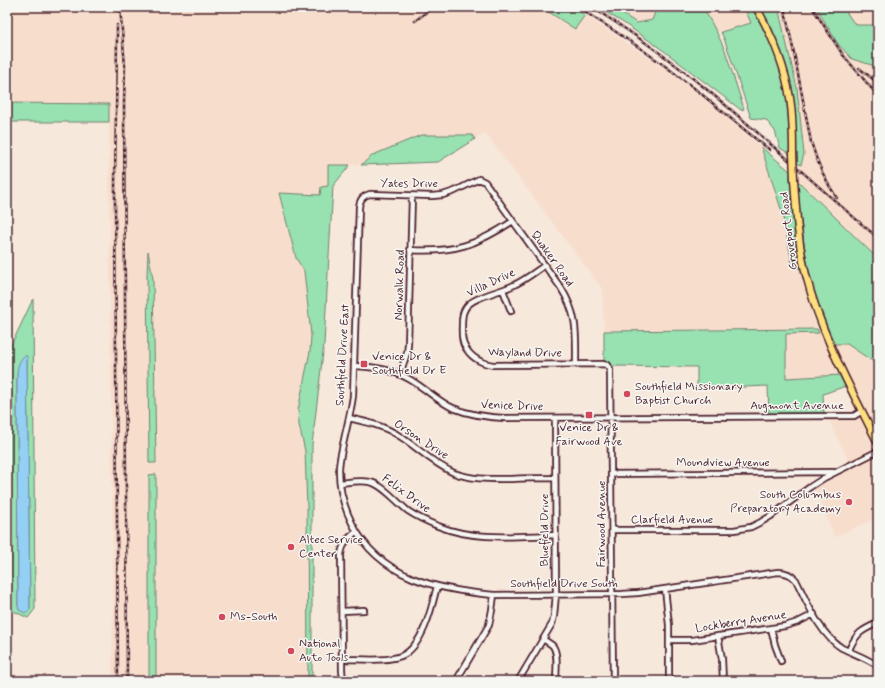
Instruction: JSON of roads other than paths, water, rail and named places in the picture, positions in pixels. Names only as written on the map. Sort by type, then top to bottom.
[{"type":"main road","name":"Groveport Road","points":[[756,7],[772,38],[784,73],[791,106],[796,217],[806,276],[830,347],[878,443]]},
{"type":"street","name":"Yates Drive","points":[[362,198],[365,195],[370,194],[412,196],[444,195],[479,179]]},
{"type":"street","name":"Quaker Road","points":[[479,179],[485,182],[564,292],[570,303],[576,330],[576,364]]},
{"type":"street","name":"Norwalk Road","points":[[400,374],[408,345],[412,196]]},
{"type":"street","name":"Southfield Drive East","points":[[356,532],[344,504],[339,470],[353,396],[359,206],[362,198]]},
{"type":"street","points":[[410,250],[443,250],[467,245],[488,236],[512,221]]},
{"type":"street","name":"Villa Drive","points":[[462,329],[464,310],[469,303],[476,299],[513,286],[544,265]]},
{"type":"street","points":[[502,290],[511,311]]},
{"type":"street","name":"Wayland Drive","points":[[462,329],[463,342],[467,350],[473,357],[483,363],[493,365],[602,364],[608,367]]},
{"type":"street","name":"Venice Drive","points":[[354,366],[378,368],[400,374],[453,407],[473,415],[504,418],[611,418]]},
{"type":"street","name":"Fairwood Avenue","points":[[608,367],[610,374],[611,418],[613,681]]},
{"type":"street","name":"Augmont Avenue","points":[[611,418],[854,416],[862,411]]},
{"type":"street","name":"Orson Drive","points":[[349,418],[376,425],[388,430],[408,442],[434,462],[462,475],[489,479],[555,478]]},
{"type":"street","name":"Bluefield Drive","points":[[518,681],[554,620],[556,594],[555,418]]},
{"type":"street","name":"Clarfield Avenue","points":[[612,530],[734,530],[751,527],[767,519],[810,487],[835,472],[878,451]]},
{"type":"street","name":"Moundview Avenue","points":[[611,474],[835,472]]},
{"type":"street","name":"Felix Drive","points":[[340,483],[369,481],[374,483],[415,515],[439,526],[463,534],[488,536],[555,535]]},
{"type":"street","points":[[343,681],[341,551],[344,543],[356,532]]},
{"type":"street","name":"Southfield Drive South","points":[[356,532],[376,555],[392,568],[413,578],[437,586],[476,593],[494,595],[638,593],[784,572],[793,576],[796,580],[814,614]]},
{"type":"street","points":[[342,659],[390,658],[405,654],[418,640],[430,613],[437,586]]},
{"type":"street","points":[[665,589],[669,640],[669,681]]},
{"type":"street","points":[[456,681],[489,625],[494,595]]},
{"type":"street","points":[[342,610],[364,610]]},
{"type":"street","points":[[814,614],[827,635],[842,647],[878,666]]},
{"type":"street","name":"Lockberry Avenue","points":[[669,640],[692,640],[771,628],[791,624],[814,614]]},
{"type":"street","points":[[849,650],[859,633],[878,622]]},
{"type":"street","points":[[771,628],[775,646],[781,661]]},
{"type":"street","points":[[718,636],[722,659],[723,681]]},
{"type":"street","points":[[543,639],[552,645],[555,650],[556,681]]},
{"type":"water","points":[[24,356],[27,356],[30,609],[25,613],[19,610],[18,606],[17,377],[18,366]]},
{"type":"railway","points":[[120,7],[125,66],[127,681]]},
{"type":"railway","points":[[415,21],[433,7]]},
{"type":"railway","points":[[577,7],[666,67],[770,150]]},
{"type":"railway","points":[[591,7],[630,32],[704,87],[878,238]]},
{"type":"railway","points":[[784,7],[811,142],[822,171],[837,198]]},
{"type":"railway","points":[[812,7],[843,55],[878,96]]},
{"type":"railway","points":[[117,25],[115,200],[118,681]]},
{"type":"railway","points":[[859,68],[878,83]]},
{"type":"place","name":"Venice Dr & Southfield Dr E","points":[[364,364]]},
{"type":"place","name":"Southfield Missionary Baptist Church","points":[[627,394]]},
{"type":"place","name":"Venice Dr & Fairwood Ave","points":[[589,415]]},
{"type":"place","name":"South Columbus Preparatory Academy","points":[[849,502]]},
{"type":"place","name":"Altec Service Center","points":[[291,547]]},
{"type":"place","name":"Ms-South","points":[[222,617]]},
{"type":"place","name":"National Auto Tools","points":[[291,651]]}]
